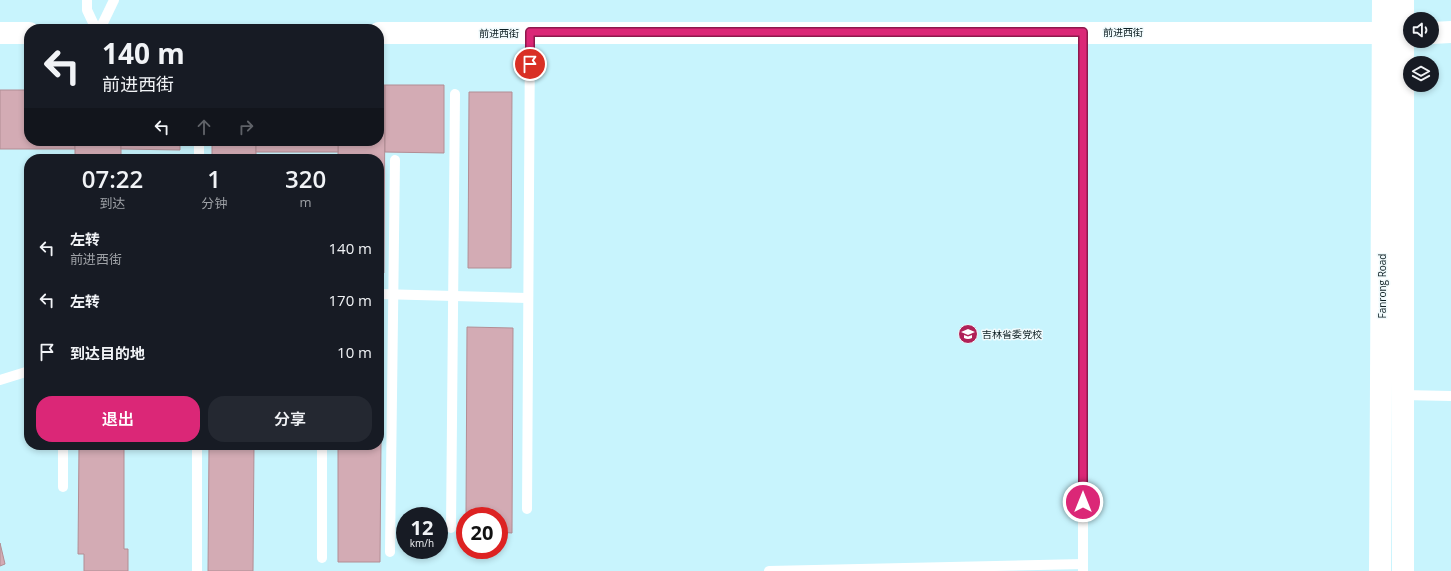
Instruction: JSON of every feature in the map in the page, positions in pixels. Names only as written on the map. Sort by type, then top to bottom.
[{"type":"main road","name":"Fanrong Road","points":[[1383,0],[1399,32],[1402,571]]},
{"type":"main road","name":"Fanrong Road","points":[[1380,571],[1399,32],[1403,0]]},
{"type":"main road","name":"前进西街","points":[[384,33],[1399,32]]},
{"type":"main road","points":[[1439,32],[1451,32]]},
{"type":"main road","points":[[0,33],[24,33]]},
{"type":"lane","points":[[87,0],[87,10],[94,24]]},
{"type":"lane","points":[[102,24],[114,0]]},
{"type":"lane","points":[[527,508],[530,32]]},
{"type":"lane","points":[[769,571],[1084,568],[1083,32]]},
{"type":"lane","points":[[451,528],[455,94]]},
{"type":"lane","points":[[390,552],[395,160]]},
{"type":"lane","points":[[384,294],[528,298]]},
{"type":"lane","points":[[0,380],[24,373]]},
{"type":"lane","points":[[1402,395],[1451,396]]},
{"type":"lane","points":[[63,450],[63,487]]},
{"type":"lane","points":[[197,571],[198,450]]},
{"type":"lane","points":[[322,450],[322,558]]},
{"type":"building","points":[[385,85],[384,273],[384,154],[338,154],[338,146],[384,146]]},
{"type":"building","points":[[385,85],[444,85],[444,153],[385,152]]},
{"type":"building","points":[[0,90],[24,90],[24,146],[75,146],[75,149],[0,149]]},
{"type":"building","points":[[469,92],[512,92],[511,268],[468,268]]},
{"type":"building","points":[[75,146],[121,146],[121,154],[75,154]]},
{"type":"building","points":[[121,146],[180,146],[180,150],[121,149]]},
{"type":"building","points":[[212,146],[256,146],[256,154],[212,154]]},
{"type":"building","points":[[256,146],[338,146],[338,152],[256,152]]},
{"type":"building","points":[[467,327],[513,328],[512,533],[508,533],[508,507],[466,507]]},
{"type":"building","points":[[79,450],[124,450],[124,549],[128,549],[128,571],[84,571],[84,554],[78,554]]},
{"type":"building","points":[[209,450],[254,450],[253,571],[208,571]]},
{"type":"building","points":[[338,450],[381,450],[380,562],[338,562]]},
{"type":"building","points":[[0,543],[5,564],[0,566]]},
{"type":"place","name":"吉林省委党校","points":[[968,334]]},
{"type":"route","points":[[530,64],[530,32],[1083,32],[1083,502]]}]
